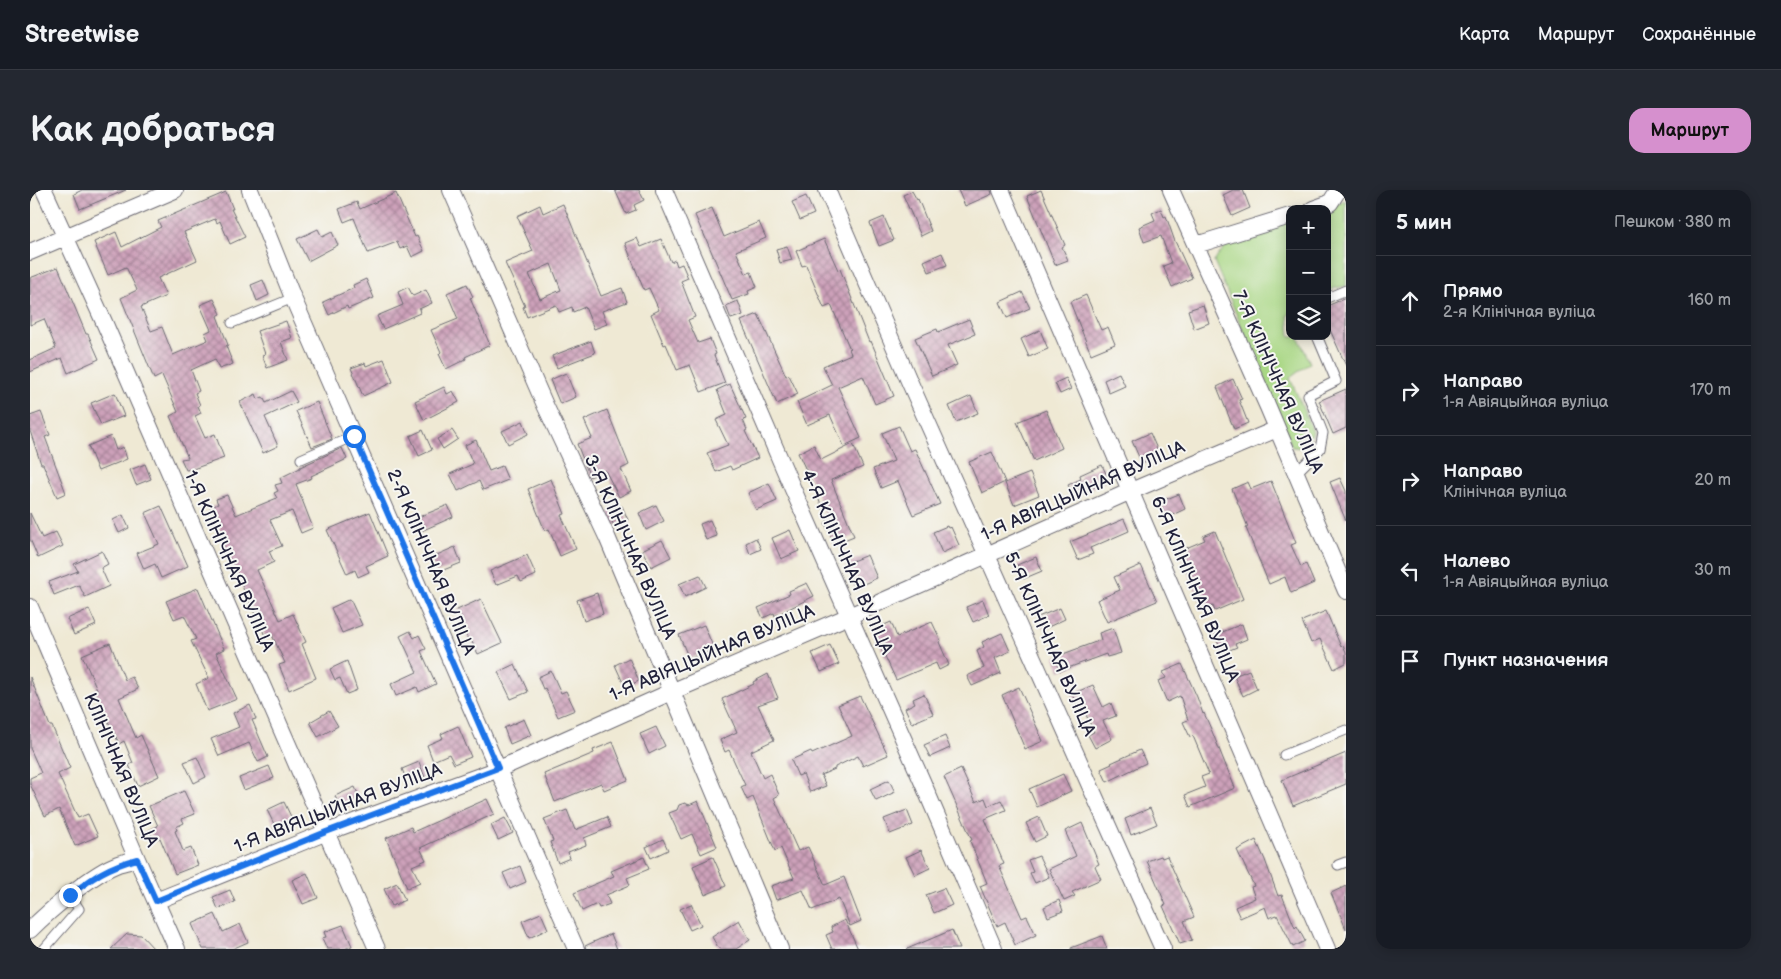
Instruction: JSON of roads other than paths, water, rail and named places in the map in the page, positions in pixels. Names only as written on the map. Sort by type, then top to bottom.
[{"type":"street","name":"1-Я КЛІНІЧНАЯ ВУЛІЦА","points":[[44,190],[64,238],[104,322],[377,949]]},
{"type":"street","points":[[30,252],[175,190]]},
{"type":"street","name":"2-Я КЛІНІЧНАЯ ВУЛІЦА","points":[[250,190],[293,298],[576,949]]},
{"type":"street","name":"3-Я КЛІНІЧНАЯ ВУЛІЦА","points":[[451,190],[545,405],[607,537],[780,949]]},
{"type":"street","name":"4-Я КЛІНІЧНАЯ ВУЛІЦА","points":[[664,190],[994,949]]},
{"type":"street","name":"5-Я КЛІНІЧНАЯ ВУЛІЦА","points":[[827,190],[910,383],[1163,949]]},
{"type":"street","name":"6-Я КЛІНІЧНАЯ ВУЛІЦА","points":[[1001,190],[1132,491],[1327,949]]},
{"type":"street","name":"7-Я КЛІНІЧНАЯ ВУЛІЦА","points":[[1170,190],[1296,473],[1342,568],[1346,590]]},
{"type":"street","points":[[1324,205],[1330,203],[1337,190]]},
{"type":"street","points":[[1196,245],[1286,217]]},
{"type":"street","name":"1-Я АВІЯЦЫЙНАЯ ВУЛІЦА","points":[[156,901],[326,832],[498,768],[1277,429]]},
{"type":"street","name":"КЛІНІЧНАЯ ВУЛІЦА","points":[[30,606],[177,949]]},
{"type":"street","points":[[30,930],[70,895],[98,874],[117,864],[137,859]]},
{"type":"lane","points":[[1331,296],[1346,290]]},
{"type":"lane","points":[[232,324],[293,298]]},
{"type":"lane","points":[[1296,473],[1320,449],[1323,433],[1308,395],[1336,381],[1319,340]]},
{"type":"lane","points":[[301,459],[354,436]]},
{"type":"lane","points":[[1284,756],[1346,730]]},
{"type":"lane","points":[[44,949],[79,909],[70,895]]}]
